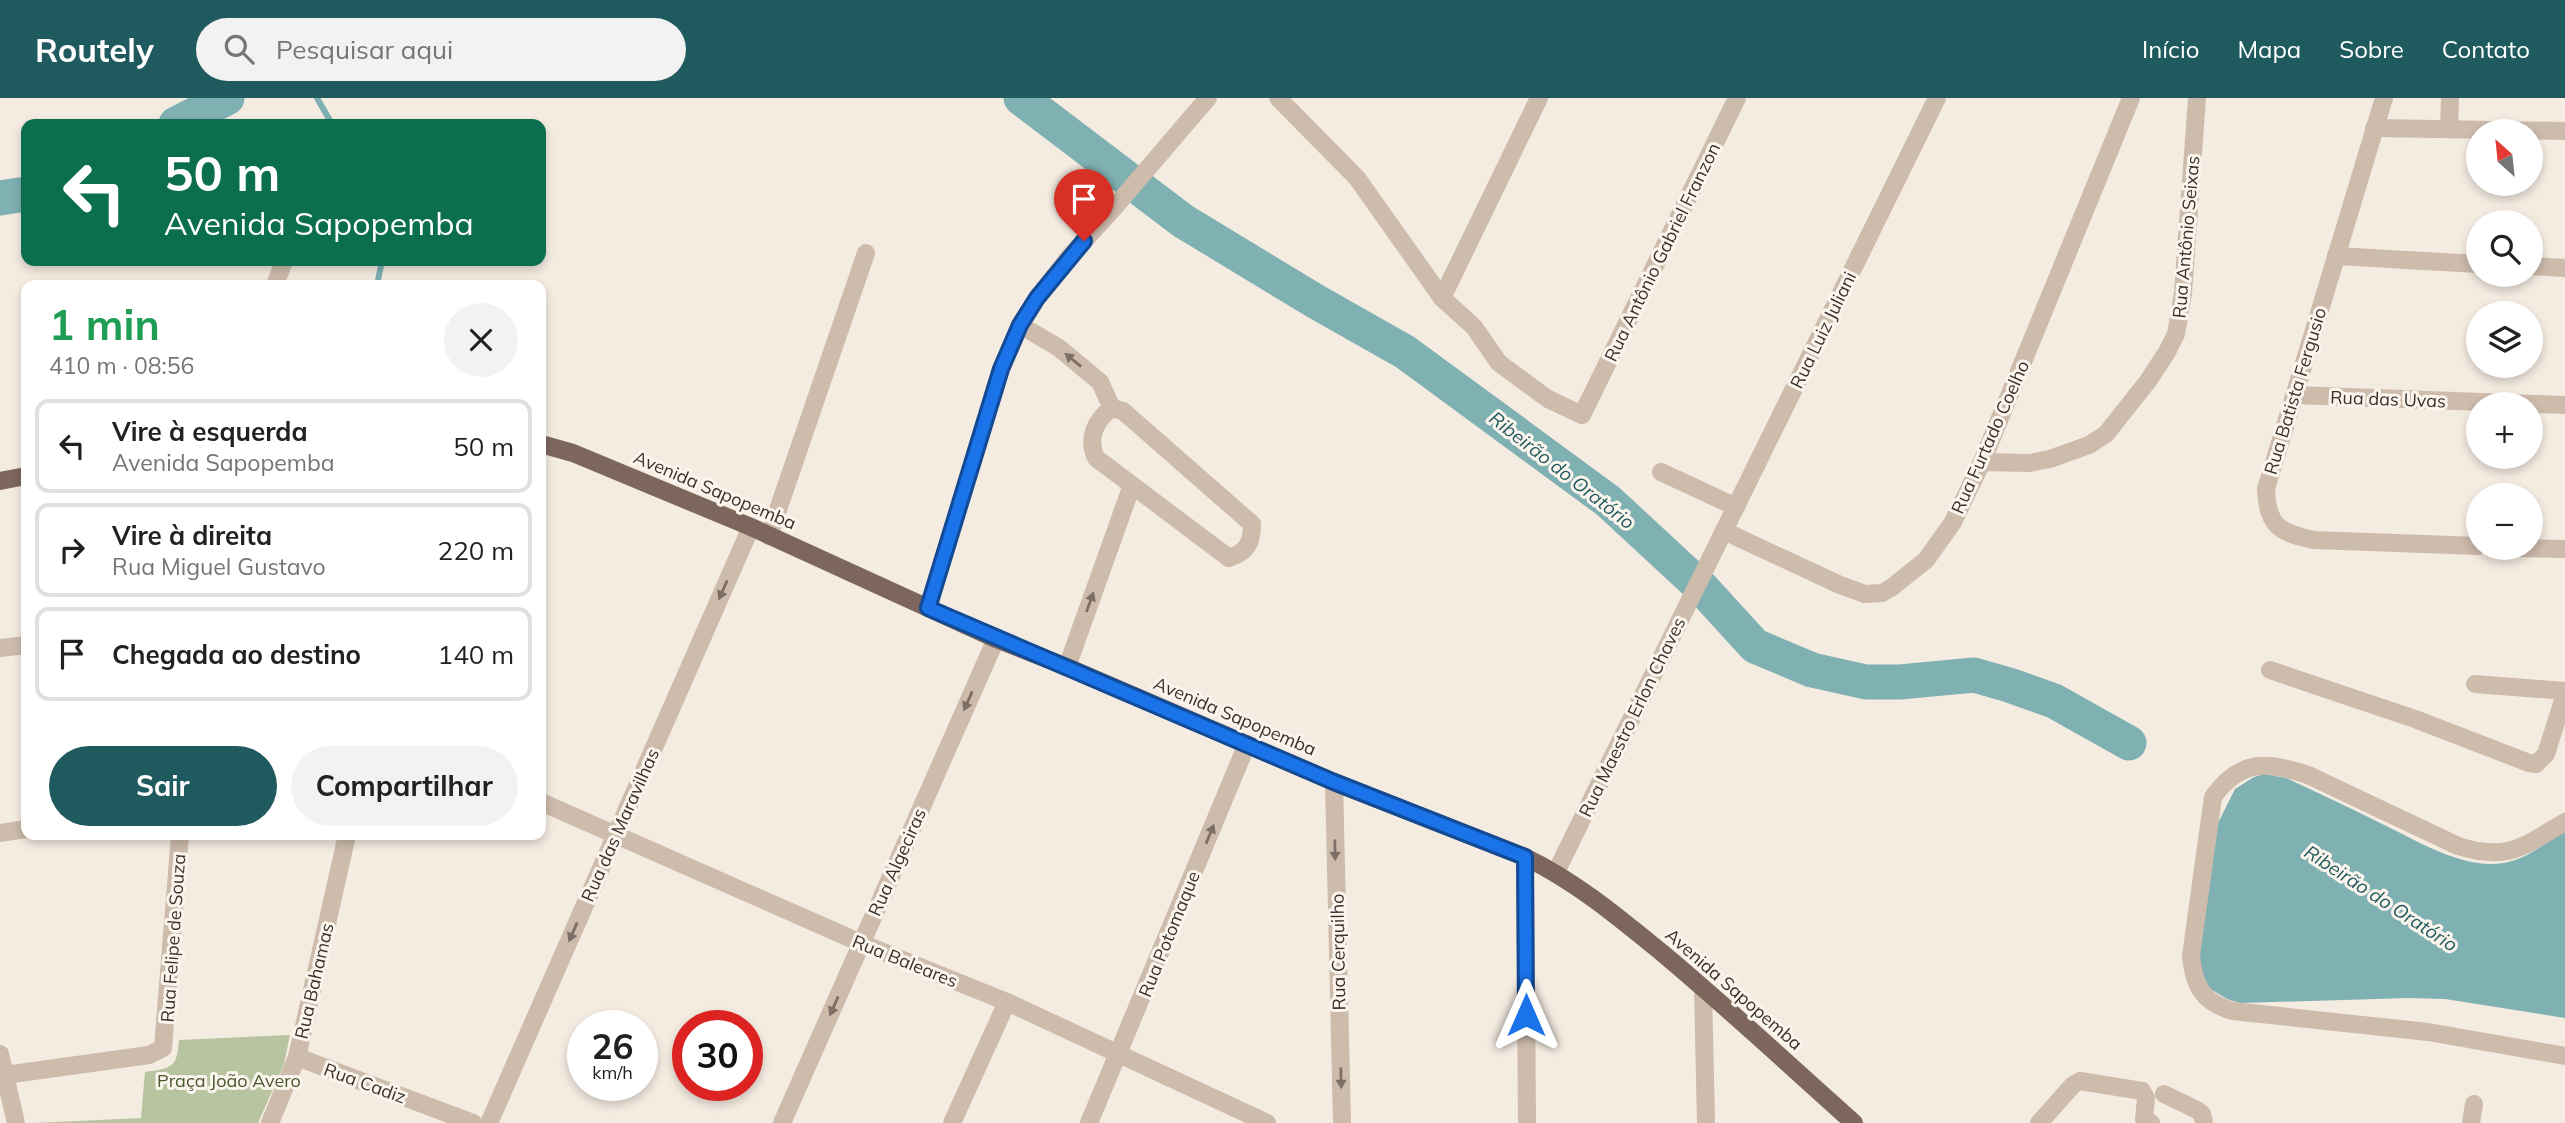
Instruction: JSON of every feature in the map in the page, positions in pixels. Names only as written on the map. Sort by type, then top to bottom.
[{"type":"main road","name":"Avenida Sapopemba","points":[[546,445],[573,453],[751,527],[996,639],[1334,782],[1525,857],[1556,872],[1634,930],[1703,988],[1854,1123]]},
{"type":"main road","points":[[0,481],[21,477]]},
{"type":"street","points":[[928,608],[1001,369],[1020,325],[1061,267],[1208,98]]},
{"type":"street","points":[[1284,100],[1357,178],[1442,298],[1539,98]]},
{"type":"street","name":"Rua Antônio Gabriel Franzon","points":[[1442,298],[1474,327],[1502,366],[1548,399],[1584,410],[1737,98]]},
{"type":"street","name":"Rua Luiz Juliani","points":[[1709,562],[1937,98]]},
{"type":"street","name":"Rua Furtado Coelho","points":[[1724,531],[1858,592],[1882,593],[1891,589],[1926,560],[1953,522],[1982,462],[2131,98]]},
{"type":"street","name":"Rua Antônio Seixas","points":[[1982,462],[2029,463],[2050,459],[2089,445],[2106,433],[2148,381],[2167,352],[2179,321],[2183,293],[2197,98]]},
{"type":"street","name":"Rua Batista Fergusio","points":[[2384,98],[2266,489],[2269,516],[2280,530],[2314,540],[2466,546]]},
{"type":"street","points":[[2449,129],[2450,98]]},
{"type":"street","points":[[2375,128],[2565,131]]},
{"type":"street","points":[[769,536],[866,253]]},
{"type":"street","points":[[2336,256],[2466,263]]},
{"type":"street","points":[[2543,267],[2565,268]]},
{"type":"street","points":[[1020,325],[1059,348],[1100,382],[1112,408]]},
{"type":"street","name":"Rua das Uvas","points":[[2295,395],[2565,405]]},
{"type":"street","points":[[1112,408],[1123,411],[1237,508],[1252,524],[1252,540],[1241,554],[1229,558],[1132,485],[1096,458],[1090,446],[1093,431],[1103,414],[1112,408]]},
{"type":"street","points":[[1661,472],[1736,507]]},
{"type":"street","points":[[1067,667],[1132,485]]},
{"type":"street","name":"Rua das Maravilhas","points":[[489,1123],[751,527]]},
{"type":"street","points":[[2543,549],[2565,550]]},
{"type":"street","name":"Rua Maestro Erlon Chaves","points":[[1556,872],[1709,562]]},
{"type":"street","name":"Rua Algeciras","points":[[782,1123],[996,639]]},
{"type":"street","points":[[0,648],[21,646]]},
{"type":"street","points":[[2270,670],[2415,719],[2536,764],[2546,754],[2565,693],[2475,684]]},
{"type":"street","name":"Rua Potomaque","points":[[1089,1123],[1247,744]]},
{"type":"street","points":[[2565,822],[2523,847],[2504,852],[2482,853],[2458,846],[2283,766],[2263,764],[2244,770],[2226,779],[2213,797],[2190,956],[2193,973],[2209,1001],[2217,1007],[2428,1032],[2565,1056]]},
{"type":"street","name":"Rua Cerquilho","points":[[1334,782],[1342,1123]]},
{"type":"street","name":"Rua Baleares","points":[[546,804],[861,943],[1007,1002],[1267,1123]]},
{"type":"street","points":[[0,832],[21,830]]},
{"type":"street","name":"Rua Felipe de Souza","points":[[5,1075],[149,1055],[163,1048],[180,840]]},
{"type":"street","name":"Rua Bahamas","points":[[270,1123],[297,1057],[346,840]]},
{"type":"street","points":[[1525,857],[1527,1123]]},
{"type":"street","points":[[1703,988],[1706,1123]]},
{"type":"street","points":[[952,1123],[1007,1002]]},
{"type":"street","points":[[0,1054],[16,1123]]},
{"type":"street","name":"Rua Cadiz","points":[[297,1057],[473,1123]]},
{"type":"street","points":[[2039,1123],[2073,1085],[2080,1081],[2142,1091],[2146,1098],[2144,1119],[2151,1123]]},
{"type":"street","points":[[2164,1094],[2197,1110],[2202,1114],[2204,1123]]},
{"type":"street","points":[[2471,1123],[2473,1104]]},
{"type":"green space","name":"Praça João Avero","points":[[290,1035],[284,1064],[258,1123],[35,1123],[141,1118],[145,1072],[171,1065],[177,1056],[179,1040]]},
{"type":"water","points":[[2264,774],[2286,778],[2439,852],[2471,862],[2504,863],[2521,858],[2565,830],[2565,1018],[2445,999],[2240,1003],[2212,990],[2204,981],[2196,955],[2217,825],[2235,789]]},
{"type":"waterway","name":"Ribeirão do Oratório","points":[[186,119],[227,98]]},
{"type":"waterway","points":[[317,98],[329,119]]},
{"type":"waterway","name":"Ribeirão do Oratório","points":[[1021,98],[1183,221],[1405,352],[1608,501],[1702,588],[1755,646],[1812,670],[1866,682],[1900,682],[1974,675],[2054,701],[2129,743]]},
{"type":"waterway","name":"Ribeirão do Oratório","points":[[0,198],[21,195]]},
{"type":"waterway","points":[[378,280],[381,266]]},
{"type":"route","points":[[1084,241],[1037,298],[1020,325],[1001,369],[928,608],[1334,782],[1525,857],[1526,1015]]}]
